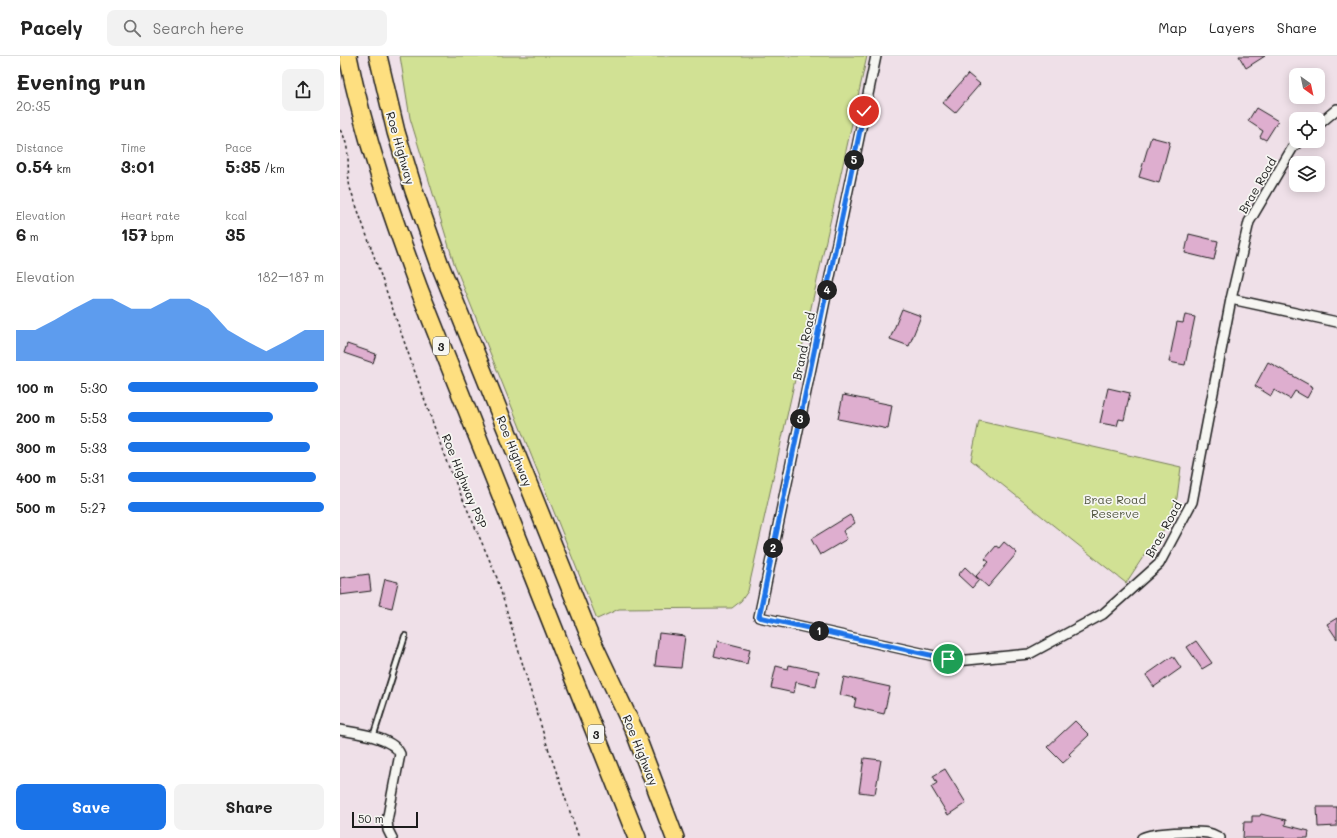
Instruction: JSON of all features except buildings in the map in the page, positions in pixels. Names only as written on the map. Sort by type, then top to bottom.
[{"type":"highway","name":"3","points":[[348,56],[372,154],[394,222],[416,282],[637,838]]},
{"type":"highway","name":"Roe Highway","points":[[378,56],[396,132],[414,191],[440,265],[590,637],[634,730],[675,838]]},
{"type":"highway","points":[[634,730],[687,838]]},
{"type":"street","name":"Brand Road","points":[[759,617],[876,56]]},
{"type":"street","points":[[1325,119],[1337,109]]},
{"type":"street","name":"Brae Road","points":[[759,617],[957,661],[1030,654],[1103,614],[1159,564],[1192,502],[1231,299],[1249,222],[1292,148]]},
{"type":"street","points":[[1231,299],[1337,322]]},
{"type":"street","points":[[340,730],[373,737],[394,746],[400,754],[387,821],[388,830],[392,838]]},
{"type":"street","points":[[1142,838],[1151,834],[1185,833],[1207,833],[1220,838]]},
{"type":"lane","points":[[373,737],[405,636]]},
{"type":"path","name":"Roe Highway PSP","points":[[340,130],[347,145],[348,178],[350,188],[447,463],[458,492],[496,575],[545,739],[579,838]]},
{"type":"green space","points":[[400,56],[867,56],[748,591],[741,601],[732,608],[619,609],[597,619],[454,263],[410,118]]},
{"type":"green space","name":"Brae Road Reserve","points":[[979,421],[1181,467],[1177,498],[1165,528],[1145,554],[1126,583],[971,460]]},
{"type":"route","points":[[864,111],[759,617],[948,659]]}]
